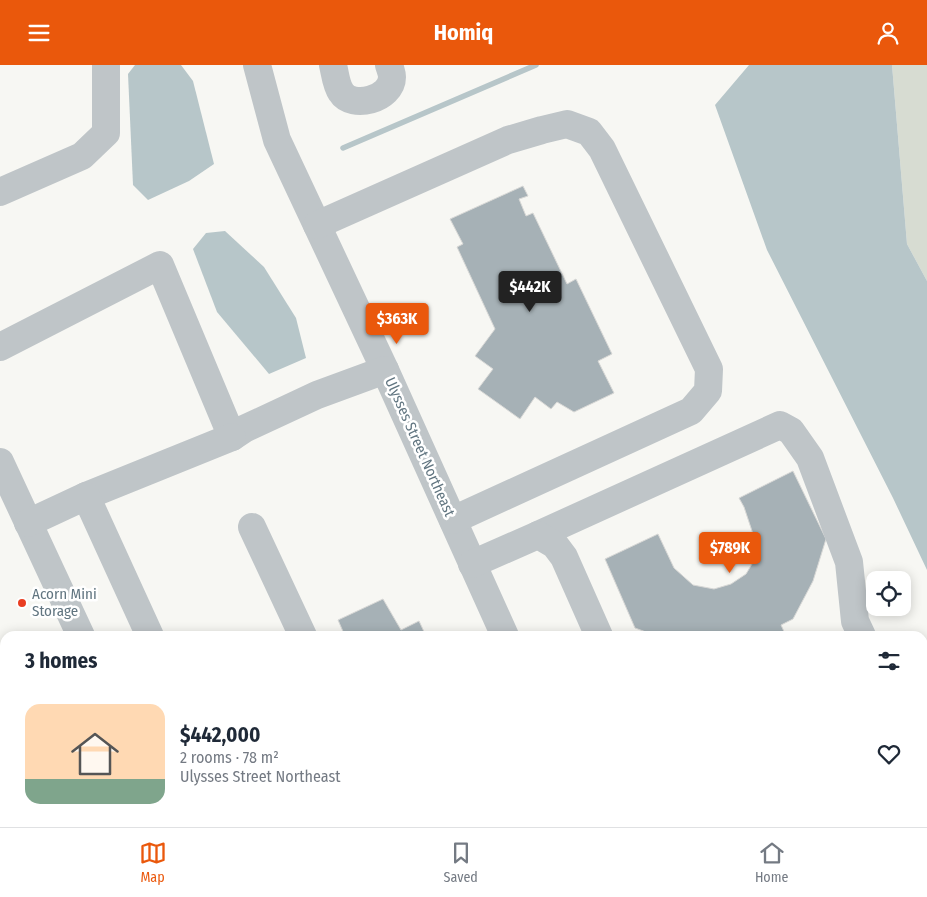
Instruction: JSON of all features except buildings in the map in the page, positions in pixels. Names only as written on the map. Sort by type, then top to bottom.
[{"type":"street","points":[[0,192],[82,156],[106,133],[106,65]]},
{"type":"street","name":"Ulysses Street Northeast","points":[[257,65],[277,140],[385,370],[503,631]]},
{"type":"street","points":[[333,65],[340,91],[348,100],[360,101],[376,97],[388,89],[392,77],[389,65]]},
{"type":"street","points":[[317,225],[508,139],[567,124],[589,132],[602,149],[709,369],[708,391],[691,411],[453,520]]},
{"type":"street","points":[[0,347],[160,265],[232,437]]},
{"type":"street","points":[[28,523],[86,496],[232,437],[244,429],[316,395],[385,370]]},
{"type":"street","points":[[472,564],[780,425],[791,431],[810,458],[849,562],[855,621],[860,631]]},
{"type":"street","points":[[0,462],[79,631]]},
{"type":"street","points":[[86,496],[148,631]]},
{"type":"street","points":[[252,527],[301,631]]},
{"type":"street","points":[[538,535],[555,545],[564,557],[597,631]]},
{"type":"shaded area","points":[[135,65],[181,65],[193,81],[214,164],[189,181],[148,200],[133,185],[128,74]]},
{"type":"shaded area","points":[[749,65],[892,65],[907,244],[927,281],[927,570],[893,498],[767,250],[715,105]]},
{"type":"shaded area","points":[[892,65],[927,65],[927,281],[907,244]]},
{"type":"shaded area","points":[[225,231],[264,267],[296,318],[306,358],[269,374],[217,312],[193,249],[206,233]]},
{"type":"waterway","points":[[343,148],[536,65]]},
{"type":"place","name":"Acorn Mini Storage","points":[[22,603]]}]
